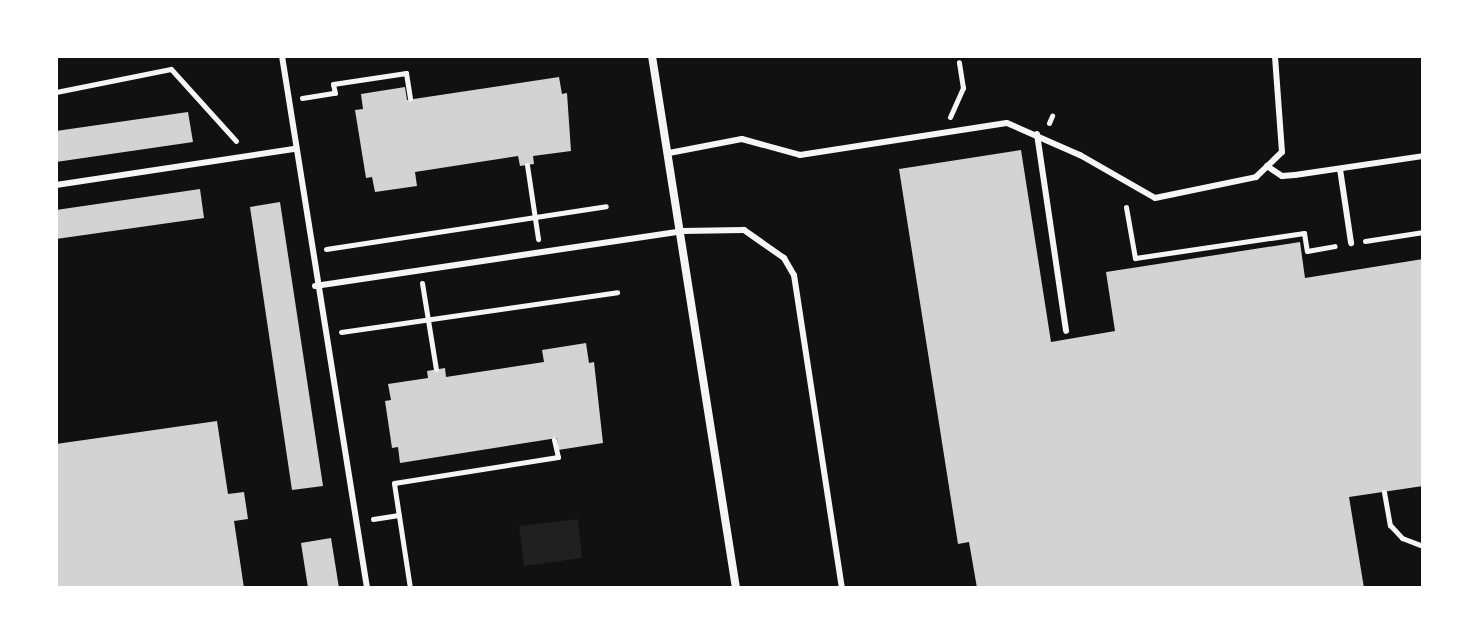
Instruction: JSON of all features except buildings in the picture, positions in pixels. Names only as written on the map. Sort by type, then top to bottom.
[{"type":"street","points":[[652,56],[736,588]]},
{"type":"lane","points":[[282,56],[315,286],[367,588]]},
{"type":"lane","points":[[669,153],[742,139],[800,155],[1007,123],[1037,134],[1155,198],[1256,177],[1282,152],[1275,56]]},
{"type":"lane","points":[[1037,134],[1066,331]]},
{"type":"lane","points":[[56,185],[295,149]]},
{"type":"lane","points":[[1267,166],[1282,176],[1423,156]]},
{"type":"lane","points":[[1340,169],[1351,243]]},
{"type":"lane","points":[[315,286],[682,231],[744,230],[784,258],[794,275],[842,588]]},
{"type":"path","points":[[950,118],[963,88],[959,62]]},
{"type":"path","points":[[56,92],[171,69],[248,155]]},
{"type":"path","points":[[288,100],[335,93],[333,84],[406,73],[410,99]]},
{"type":"path","points":[[1049,123],[1052,116]]},
{"type":"path","points":[[527,165],[540,252]]},
{"type":"path","points":[[310,251],[606,206]]},
{"type":"path","points":[[1126,207],[1135,258],[1304,233],[1307,251],[1423,232]]},
{"type":"path","points":[[420,270],[436,369]]},
{"type":"path","points":[[324,335],[617,292]]},
{"type":"path","points":[[410,588],[394,483],[558,457],[554,439]]},
{"type":"path","points":[[1384,492],[1390,525],[1402,538],[1423,546]]},
{"type":"path","points":[[355,522],[399,515]]},
{"type":"shaded area","points":[[578,519],[582,558],[524,566],[519,526]]}]
